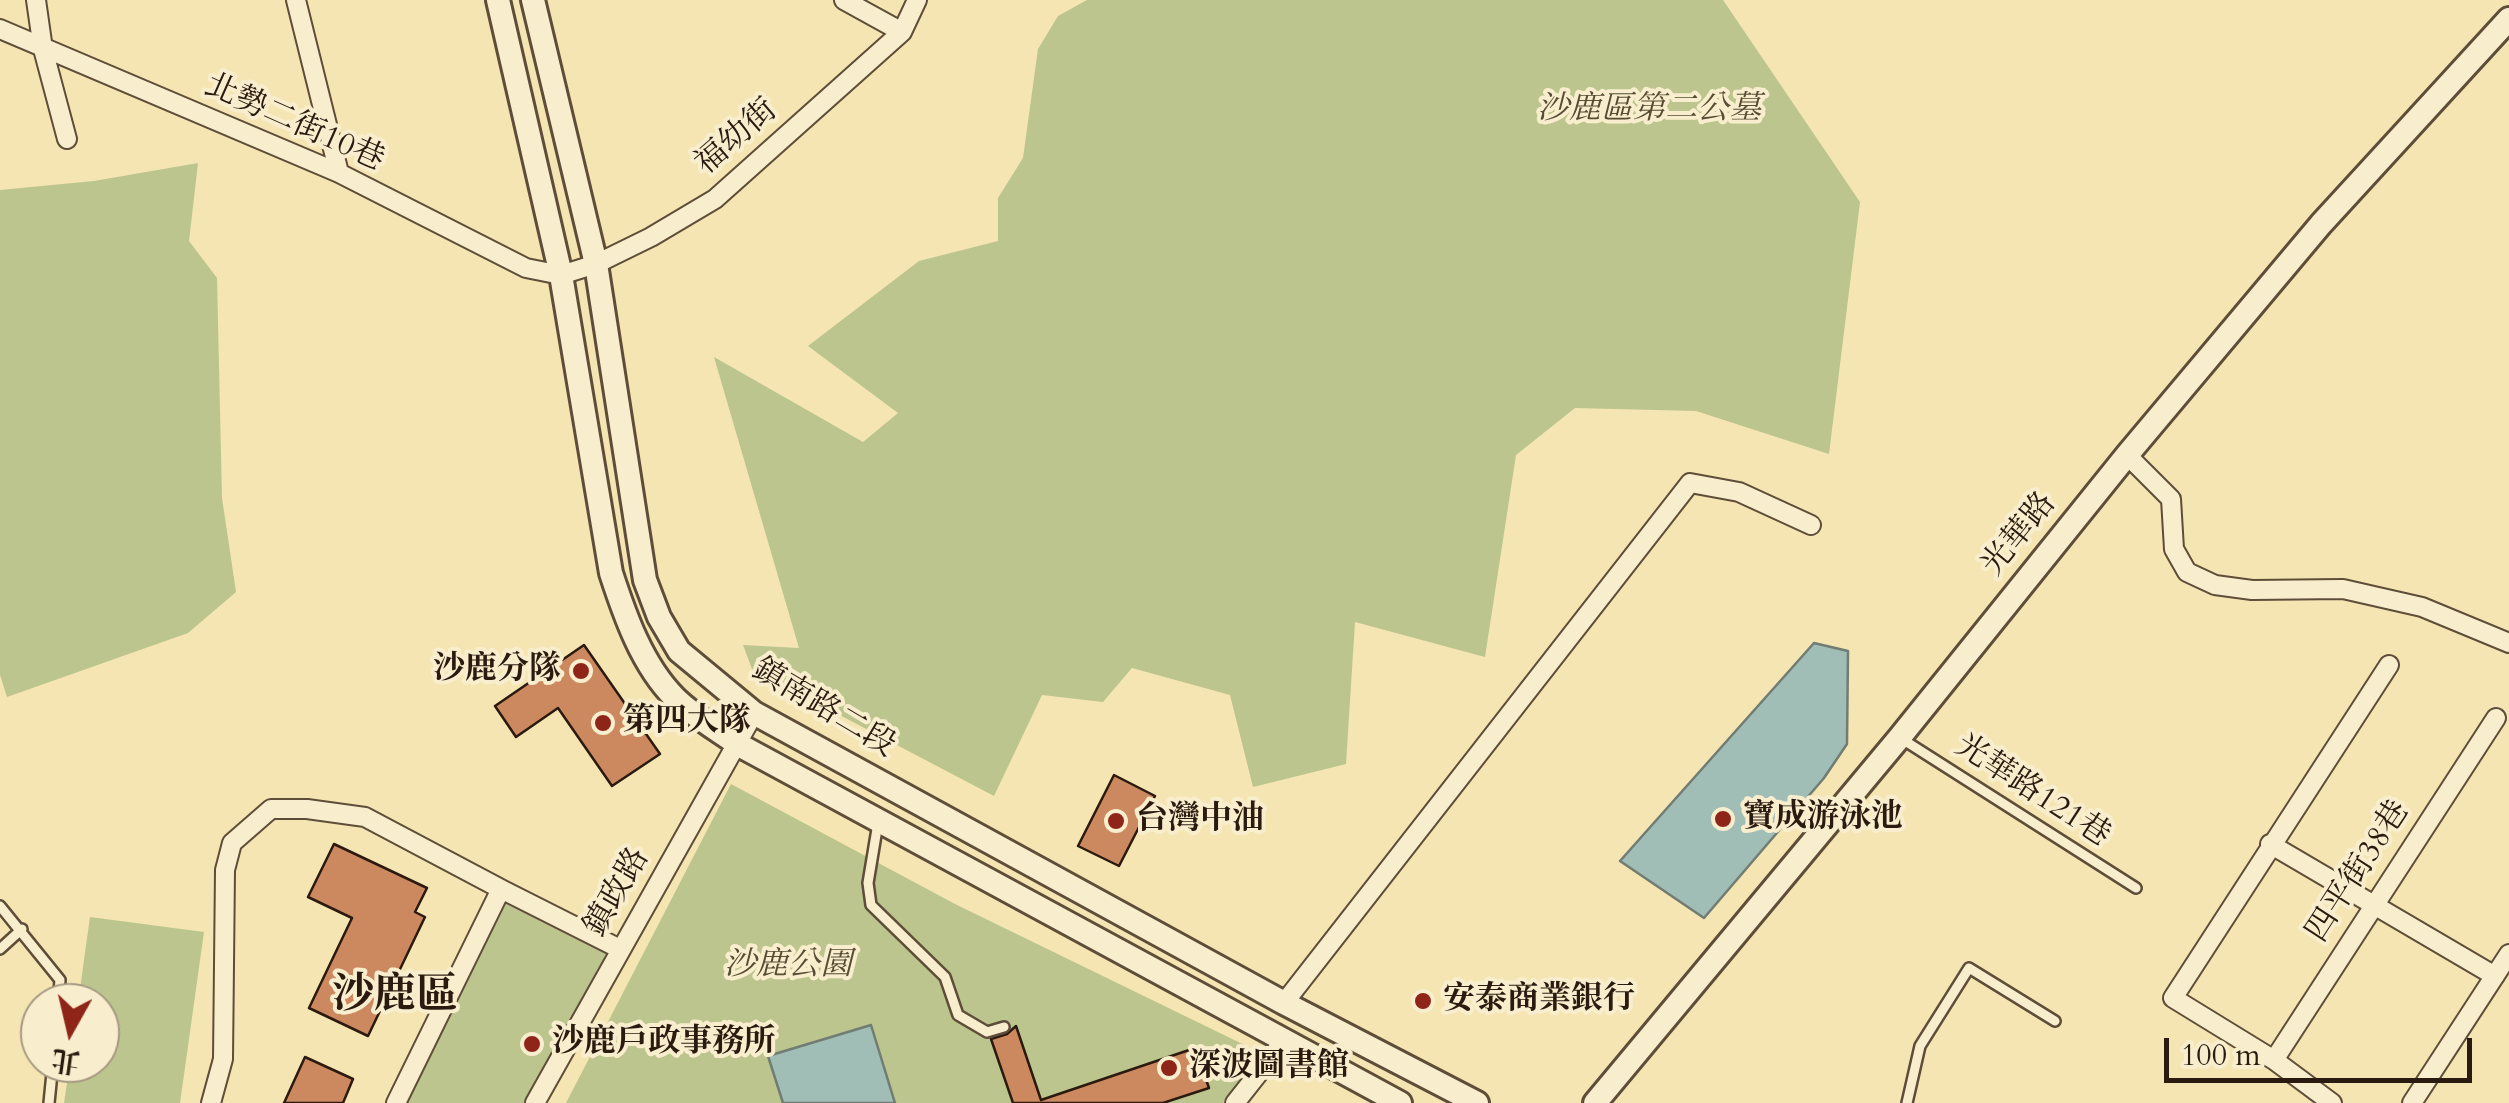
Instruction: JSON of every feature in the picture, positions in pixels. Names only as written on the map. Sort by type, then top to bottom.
[{"type":"street","points":[[36,0],[43,49],[67,139]]},
{"type":"street","points":[[296,0],[339,173]]},
{"type":"street","name":"鎮南路二段","points":[[498,0],[562,275],[611,573],[626,619],[649,663],[676,698],[739,745],[1400,1103]]},
{"type":"street","name":"鎮南路二段","points":[[533,0],[596,264],[644,580],[680,651],[754,713],[1284,1003],[1476,1103]]},
{"type":"street","points":[[844,0],[902,32]]},
{"type":"street","name":"福幼街","points":[[562,275],[596,264],[715,199],[902,32],[917,0]]},
{"type":"street","name":"光華路","points":[[1596,1103],[1900,738],[2127,454],[2322,224],[2509,20]]},
{"type":"street","name":"北勢二街10巷","points":[[0,29],[339,173],[526,268],[562,275]]},
{"type":"street","points":[[2127,454],[2171,499],[2174,549],[2187,572],[2215,585],[2252,590],[2343,589],[2422,607],[2509,643]]},
{"type":"street","points":[[1284,1003],[1690,483],[1739,492],[1811,525]]},
{"type":"street","points":[[2332,1103],[2274,1060],[2173,998],[2388,665]]},
{"type":"street","name":"鎮政路","points":[[535,1103],[754,713]]},
{"type":"street","name":"四平街38巷","points":[[2274,1060],[2496,718]]},
{"type":"street","points":[[211,1103],[224,1059],[225,870],[232,843],[271,810],[365,817],[620,949]]},
{"type":"street","points":[[2270,844],[2495,976]]},
{"type":"street","points":[[396,1103],[500,889]]},
{"type":"street","points":[[2412,1103],[2509,954]]},
{"type":"street","points":[[1235,1103],[1284,1041]]},
{"type":"lane","name":"光華路121巷","points":[[1900,738],[2136,888]]},
{"type":"lane","points":[[878,820],[868,882],[872,904],[944,977],[958,1015],[987,1032],[1004,1027]]},
{"type":"lane","points":[[0,906],[22,929],[60,983]]},
{"type":"lane","points":[[0,949],[22,929]]},
{"type":"lane","points":[[1907,1103],[1920,1046],[1969,968],[2055,1021]]},
{"type":"green space","name":"沙鹿區第二公墓","points":[[1087,0],[1723,0],[1860,202],[1829,454],[1696,411],[1575,408],[1516,455],[1485,657],[1355,622],[1346,764],[1253,787],[1230,695],[1132,668],[1103,702],[1042,695],[994,796],[752,669],[743,645],[799,648],[714,357],[863,442],[898,413],[808,346],[919,261],[998,241],[998,198],[1023,158],[1038,49],[1058,16]]},
{"type":"green space","points":[[198,163],[189,241],[217,278],[222,498],[236,592],[188,633],[7,697],[0,675],[0,190],[94,181]]},
{"type":"green space","name":"沙鹿公園","points":[[731,784],[955,904],[1265,1055],[1223,1103],[566,1103]]},
{"type":"green space","points":[[502,901],[609,952],[528,1103],[404,1103]]},
{"type":"green space","points":[[90,917],[204,932],[180,1103],[64,1103],[67,1083],[120,1083],[120,983],[81,983]]},
{"type":"water","name":"寶成游泳池","points":[[1814,643],[1848,651],[1847,744],[1824,778],[1704,918],[1620,861]]},
{"type":"water","points":[[871,1025],[895,1103],[783,1103],[768,1056]]},
{"type":"building","name":"第四大隊","points":[[584,645],[660,754],[612,786],[558,708],[516,737],[495,706]]},
{"type":"building","name":"台灣中油","points":[[1114,775],[1155,796],[1119,866],[1078,846]]},
{"type":"building","points":[[334,844],[427,888],[415,912],[425,917],[368,1036],[309,1008],[352,918],[308,897]]},
{"type":"building","name":"深波圖書館","points":[[1016,1026],[1041,1100],[1195,1048],[1209,1088],[1163,1103],[1013,1103],[991,1039]]},
{"type":"building","points":[[305,1057],[353,1079],[343,1103],[284,1103]]},
{"type":"place","name":"沙鹿分隊","points":[[581,671]]},
{"type":"place","name":"第四大隊","points":[[603,723]]},
{"type":"place","name":"寶成游泳池","points":[[1723,819]]},
{"type":"place","name":"台灣中油","points":[[1116,821]]},
{"type":"place","name":"安泰商業銀行","points":[[1423,1001]]},
{"type":"place","name":"沙鹿戶政事務所","points":[[532,1044]]},
{"type":"place","name":"深波圖書館","points":[[1169,1068]]},
{"type":"district","name":"沙鹿區","points":[[395,997]]}]
